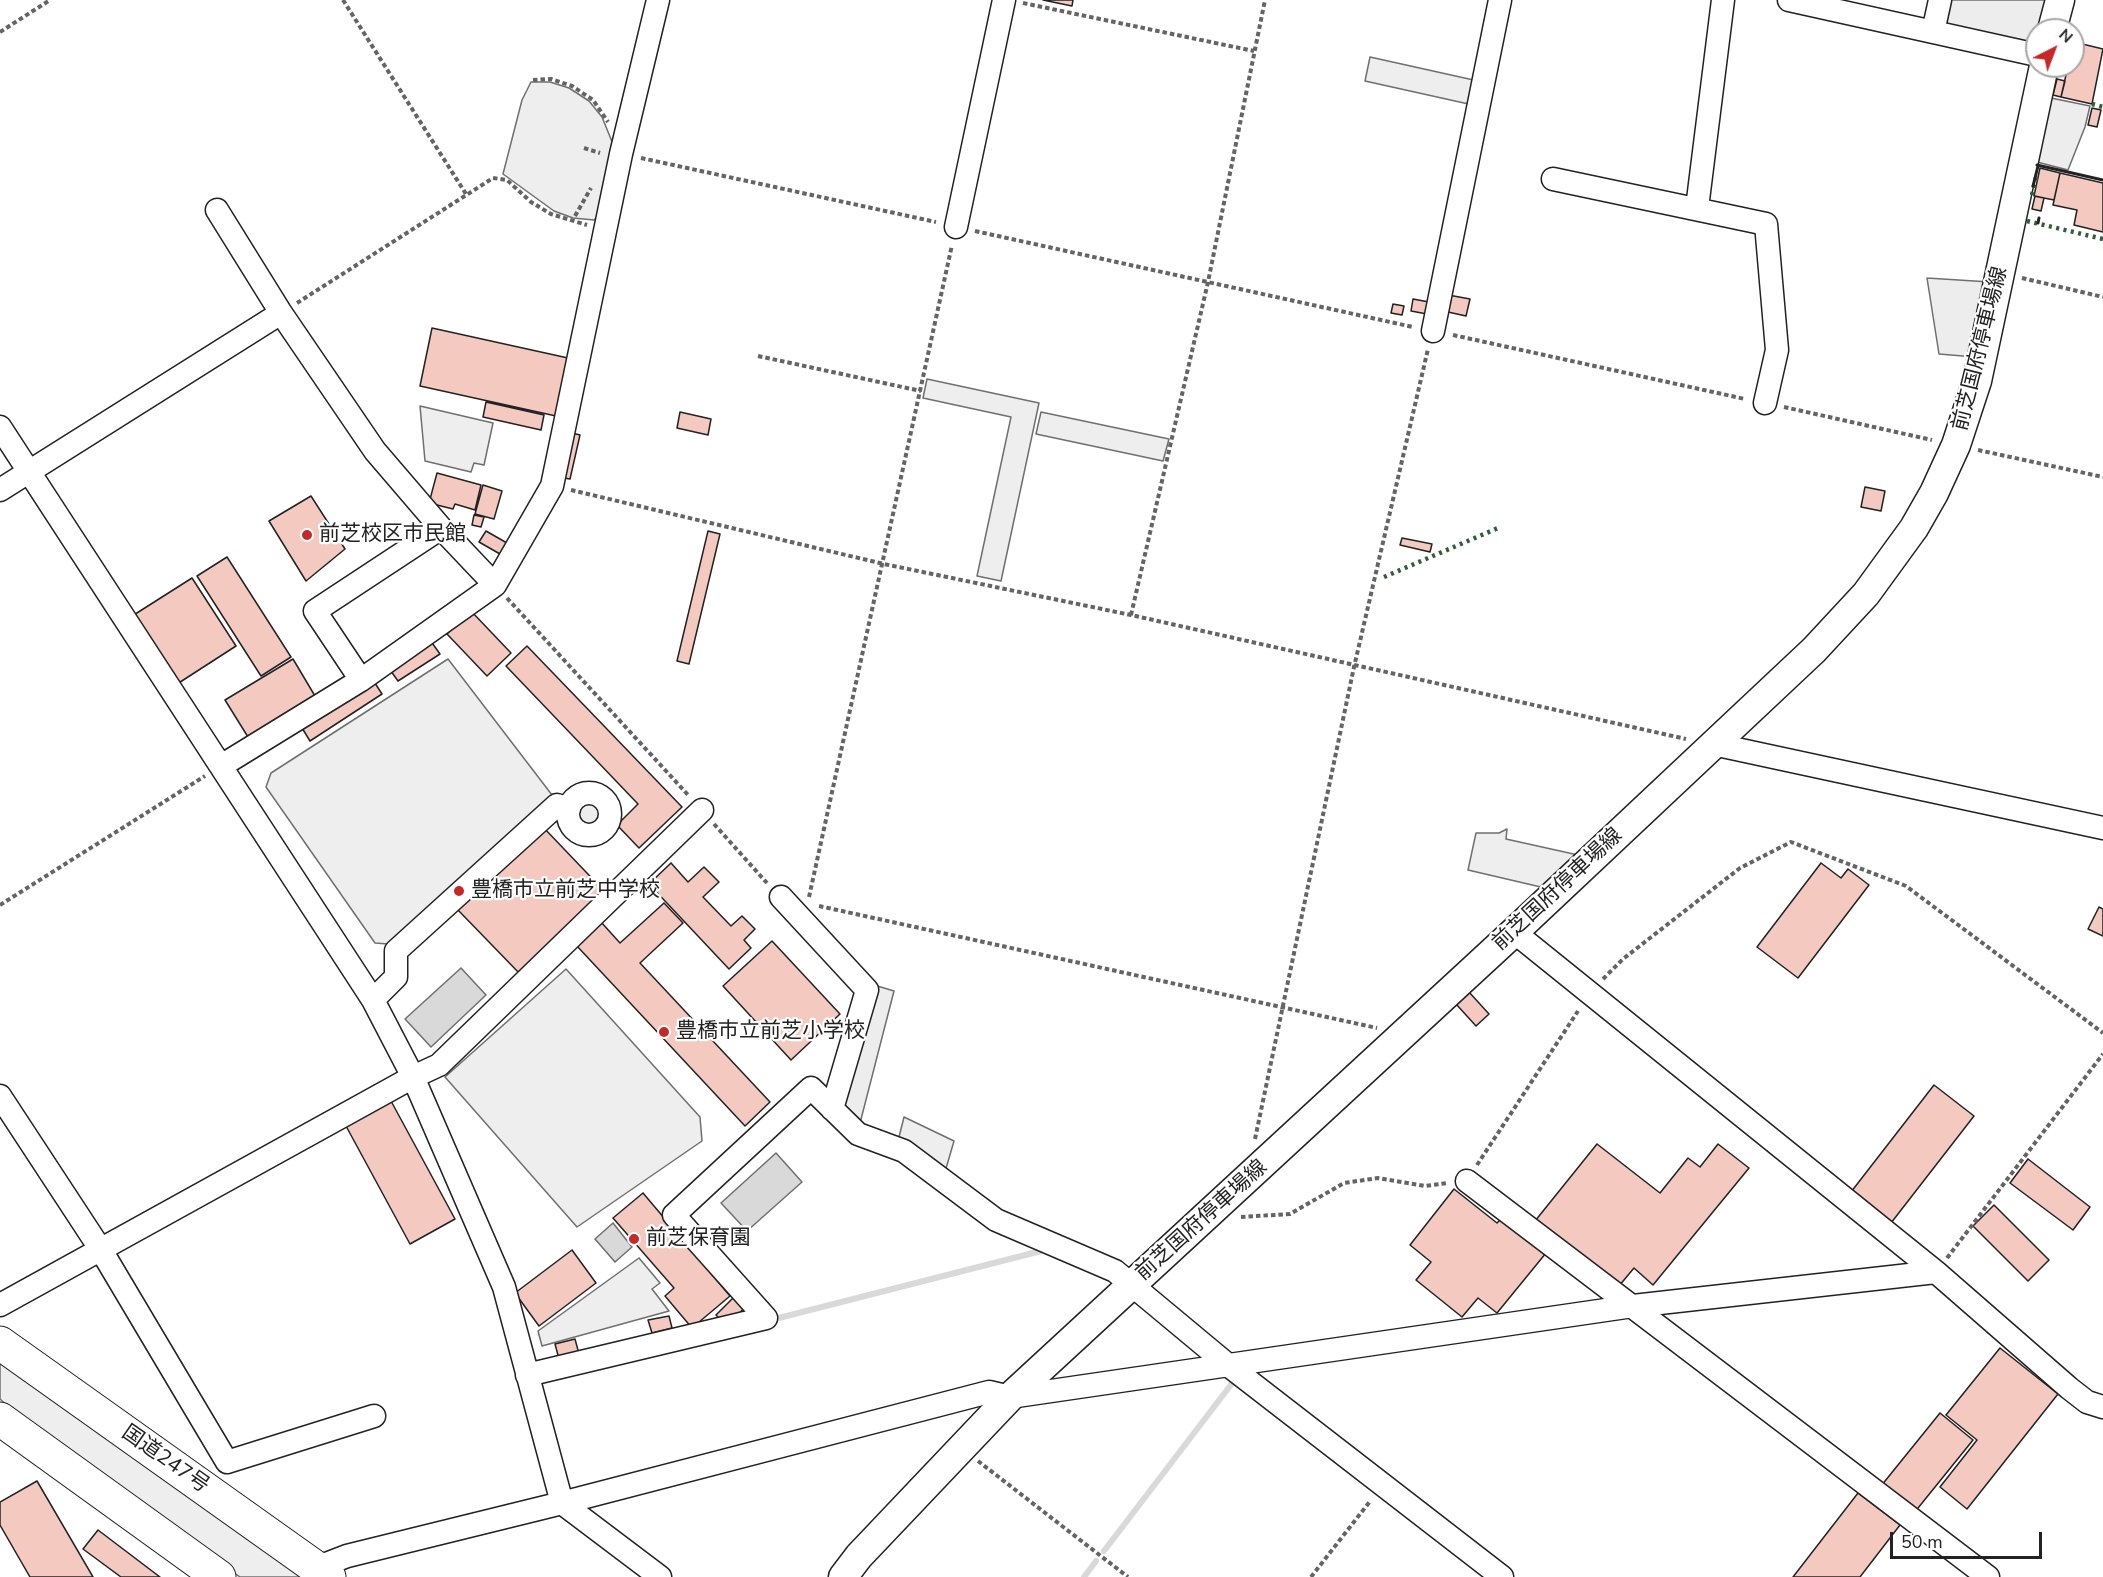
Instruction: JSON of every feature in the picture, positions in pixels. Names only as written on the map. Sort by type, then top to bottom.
[{"type":"highway","name":"国道247号","points":[[0,1343],[322,1572]]},
{"type":"highway","points":[[0,1419],[219,1577]]},
{"type":"main road","points":[[2055,18],[2060,0]]},
{"type":"main road","name":"前芝国府停車場線","points":[[843,1577],[859,1557],[1010,1397],[1514,932],[1828,636],[1866,594],[1914,528],[1934,493],[1956,445],[1977,381],[2042,78]]},
{"type":"street","points":[[221,766],[362,680],[495,585],[552,486],[621,154],[658,0]]},
{"type":"street","points":[[956,227],[1004,0]]},
{"type":"street","points":[[1433,331],[1500,0]]},
{"type":"street","points":[[1697,208],[1723,0]]},
{"type":"street","points":[[1789,0],[1838,6],[1933,32],[2025,52]]},
{"type":"street","points":[[1933,32],[1940,0]]},
{"type":"street","points":[[1553,179],[1766,224],[1777,350],[1766,403]]},
{"type":"street","points":[[217,210],[281,313],[375,451],[441,528],[495,585]]},
{"type":"street","points":[[0,490],[281,313]]},
{"type":"street","points":[[0,427],[372,1000],[413,1077],[504,1287],[562,1503],[660,1577]]},
{"type":"street","points":[[362,680],[315,611],[441,528]]},
{"type":"street","points":[[1713,744],[2103,828]]},
{"type":"street","points":[[372,1000],[396,977],[396,951],[557,805],[569,810]]},
{"type":"street","points":[[0,1305],[413,1077],[439,1065],[702,810]]},
{"type":"street","points":[[781,897],[867,990],[832,1109]]},
{"type":"street","points":[[1514,932],[1936,1272],[2069,1389],[2087,1402],[2103,1407]]},
{"type":"street","points":[[527,1375],[766,1318],[674,1215],[811,1088],[858,1134],[904,1150],[996,1220],[1115,1271],[1228,1365],[1502,1577]]},
{"type":"street","points":[[0,1096],[101,1250],[227,1462],[374,1416]]},
{"type":"street","points":[[1467,1181],[1988,1577]]},
{"type":"street","points":[[322,1572],[347,1556],[562,1503],[988,1392],[1010,1397],[1633,1306],[1936,1272]]},
{"type":"path","points":[[0,32],[50,0]]},
{"type":"path","points":[[343,0],[466,194]]},
{"type":"path","points":[[1011,0],[1254,51]]},
{"type":"path","points":[[1131,615],[1208,282],[1265,0]]},
{"type":"path","points":[[533,80],[551,79],[572,86],[593,100],[605,117],[621,154],[2103,477]]},
{"type":"path","points":[[281,313],[486,180],[502,178],[551,214],[570,222],[590,225],[598,223],[611,206]]},
{"type":"path","points":[[956,227],[808,903],[1404,1034]]},
{"type":"path","points":[[2001,273],[2103,297]]},
{"type":"path","points":[[1255,1173],[1250,1162],[1354,667],[1433,331]]},
{"type":"path","points":[[758,356],[921,391]]},
{"type":"path","points":[[552,486],[884,564],[1131,615],[1354,667],[1713,744]]},
{"type":"path","points":[[495,585],[781,897]]},
{"type":"path","points":[[0,905],[221,766]]},
{"type":"path","points":[[1936,1272],[2103,1054]]},
{"type":"path","points":[[961,1448],[1128,1577]]},
{"type":"path","points":[[1311,1577],[1383,1485]]},
{"type":"shaded area","points":[[1944,0],[2054,0],[2050,18],[2025,18],[2025,45],[1939,27]]},
{"type":"shaded area","points":[[1370,57],[1478,81],[1473,105],[1365,81]]},
{"type":"shaded area","points":[[531,82],[550,82],[569,88],[589,101],[602,117],[617,154],[598,216],[594,220],[573,218],[554,211],[503,174],[522,100]]},
{"type":"shaded area","points":[[2051,98],[2090,106],[2085,127],[2068,170],[2037,162]]},
{"type":"shaded area","points":[[1927,278],[1990,282],[1975,357],[1939,354]]},
{"type":"shaded area","points":[[927,379],[1039,403],[1001,581],[977,576],[1011,417],[923,398]]},
{"type":"shaded area","points":[[420,406],[493,423],[484,465],[474,463],[471,472],[425,461]]},
{"type":"shaded area","points":[[1041,412],[1169,439],[1163,461],[1036,434]]},
{"type":"shaded area","points":[[448,659],[552,795],[388,944],[375,943],[266,787],[271,773]]},
{"type":"shaded area","points":[[589,798],[600,803],[605,814],[600,825],[589,830],[578,825],[573,814],[578,803]]},
{"type":"shaded area","points":[[1507,829],[1506,839],[1578,855],[1545,888],[1468,870],[1476,833],[1499,833]]},
{"type":"shaded area","points":[[461,968],[486,995],[431,1047],[405,1019]]},
{"type":"shaded area","points":[[566,969],[700,1117],[702,1141],[577,1227],[445,1077]]},
{"type":"shaded area","points":[[874,985],[894,991],[859,1127],[838,1109]]},
{"type":"shaded area","points":[[904,1117],[954,1141],[945,1172],[898,1141]]},
{"type":"shaded area","points":[[776,1153],[802,1182],[747,1231],[721,1203]]},
{"type":"shaded area","points":[[613,1223],[632,1247],[615,1262],[595,1239]]},
{"type":"shaded area","points":[[639,1258],[660,1283],[652,1289],[669,1311],[542,1346],[538,1331]]},
{"type":"shaded area","points":[[0,1358],[308,1577],[240,1577],[31,1429],[0,1399]]},
{"type":"building","points":[[1043,0],[1073,0],[1072,6]]},
{"type":"building","points":[[2085,45],[2103,49],[2092,104],[2061,97],[2065,78],[2085,78]]},
{"type":"building","points":[[2057,79],[2065,81],[2061,97],[2053,95]]},
{"type":"building","points":[[2092,108],[2101,110],[2097,127],[2088,125]]},
{"type":"building","points":[[2040,168],[2060,173],[2054,200],[2034,196]]},
{"type":"building","points":[[2060,173],[2103,183],[2103,232],[2074,225],[2077,210],[2053,205]]},
{"type":"building","points":[[2035,196],[2044,198],[2041,211],[2032,209]]},
{"type":"building","points":[[1443,294],[1470,299],[1466,316],[1439,310]]},
{"type":"building","points":[[1413,299],[1429,302],[1427,314],[1411,311]]},
{"type":"building","points":[[1393,304],[1404,306],[1402,315],[1391,313]]},
{"type":"building","points":[[432,328],[568,358],[556,416],[420,386]]},
{"type":"building","points":[[486,402],[544,415],[541,430],[483,417]]},
{"type":"building","points":[[680,412],[711,419],[708,435],[677,428]]},
{"type":"building","points":[[568,432],[580,435],[570,479],[558,477]]},
{"type":"building","points":[[437,473],[481,485],[475,510],[455,504],[453,509],[429,503]]},
{"type":"building","points":[[483,485],[502,491],[494,519],[475,514]]},
{"type":"building","points":[[1865,487],[1885,491],[1881,511],[1861,507]]},
{"type":"building","name":"前芝校区市民館","points":[[311,496],[345,549],[306,581],[269,521]]},
{"type":"building","points":[[474,515],[484,517],[481,527],[472,525]]},
{"type":"building","points":[[486,531],[507,543],[500,554],[479,542]]},
{"type":"building","points":[[708,531],[720,534],[689,664],[677,661]]},
{"type":"building","points":[[1402,538],[1432,544],[1430,552],[1400,545]]},
{"type":"building","points":[[227,557],[291,657],[261,676],[197,576]]},
{"type":"building","points":[[192,578],[236,646],[174,686],[129,618]]},
{"type":"building","points":[[471,611],[511,653],[487,676],[447,634]]},
{"type":"building","points":[[430,640],[440,654],[398,681],[388,667]]},
{"type":"building","points":[[527,646],[682,807],[639,848],[617,825],[638,804],[506,666]]},
{"type":"building","points":[[293,659],[315,696],[248,737],[225,700]]},
{"type":"building","points":[[371,677],[382,694],[310,741],[299,723]]},
{"type":"building","points":[[543,827],[607,894],[521,975],[457,909]]},
{"type":"building","points":[[671,863],[688,882],[704,867],[719,882],[703,897],[731,926],[742,916],[755,929],[744,940],[751,948],[729,969],[649,884]]},
{"type":"building","points":[[1821,863],[1841,878],[1848,869],[1869,885],[1798,978],[1757,947]]},
{"type":"building","points":[[664,903],[683,923],[640,963],[770,1102],[745,1126],[576,945],[601,922],[620,943]]},
{"type":"building","points":[[2099,907],[2103,909],[2103,936],[2088,929]]},
{"type":"building","points":[[772,941],[840,1014],[791,1060],[723,986]]},
{"type":"building","points":[[1469,992],[1489,1014],[1476,1026],[1456,1004]]},
{"type":"building","points":[[1934,1085],[1974,1116],[1891,1223],[1851,1192]]},
{"type":"building","points":[[391,1101],[455,1219],[410,1244],[346,1126]]},
{"type":"building","points":[[1597,1144],[1660,1193],[1688,1158],[1700,1167],[1718,1144],[1749,1168],[1653,1285],[1634,1268],[1619,1286],[1531,1226]]},
{"type":"building","points":[[2028,1159],[2090,1207],[2073,1230],[2010,1183]]},
{"type":"building","points":[[1454,1189],[1497,1223],[1502,1218],[1546,1253],[1497,1313],[1478,1298],[1462,1317],[1416,1280],[1431,1262],[1410,1245]]},
{"type":"building","points":[[643,1193],[730,1296],[692,1328],[665,1296],[674,1288],[613,1218]]},
{"type":"building","points":[[1994,1205],[2049,1260],[2028,1281],[1973,1226]]},
{"type":"building","points":[[572,1250],[596,1283],[539,1326],[515,1293]]},
{"type":"building","points":[[734,1297],[745,1307],[736,1317],[722,1321],[716,1315]]},
{"type":"building","points":[[669,1316],[672,1328],[652,1333],[648,1320]]},
{"type":"building","points":[[575,1339],[579,1354],[559,1359],[555,1344]]},
{"type":"building","points":[[2000,1348],[2058,1394],[1967,1509],[1940,1487],[1977,1440],[1946,1415]]},
{"type":"building","points":[[1940,1413],[1973,1440],[1914,1513],[1881,1486]]},
{"type":"building","points":[[37,1481],[93,1577],[30,1577],[0,1525],[0,1502]]},
{"type":"building","points":[[1858,1493],[1900,1525],[1860,1577],[1793,1577]]},
{"type":"building","points":[[98,1530],[160,1577],[121,1577],[83,1549]]},
{"type":"waterway","points":[[771,1320],[1041,1251]]},
{"type":"waterway","points":[[1104,1551],[1233,1382]]},
{"type":"waterway","points":[[1084,1577],[1096,1561]]},
{"type":"hedge","points":[[2092,104],[2103,107]]},
{"type":"hedge","points":[[2032,195],[2037,173]]},
{"type":"hedge","points":[[2027,221],[2103,239]]},
{"type":"hedge","points":[[1384,577],[1498,528]]},
{"type":"wall","points":[[2037,165],[2103,180]]},
{"type":"wall","points":[[2033,186],[2038,166]]},
{"type":"wall","points":[[2038,223],[2039,218]]},
{"type":"place","name":"前芝校区市民館","points":[[307,535]]},
{"type":"place","name":"豊橋市立前芝中学校","points":[[459,891]]},
{"type":"place","name":"豊橋市立前芝小学校","points":[[664,1032]]},
{"type":"place","name":"前芝保育園","points":[[634,1239]]}]
